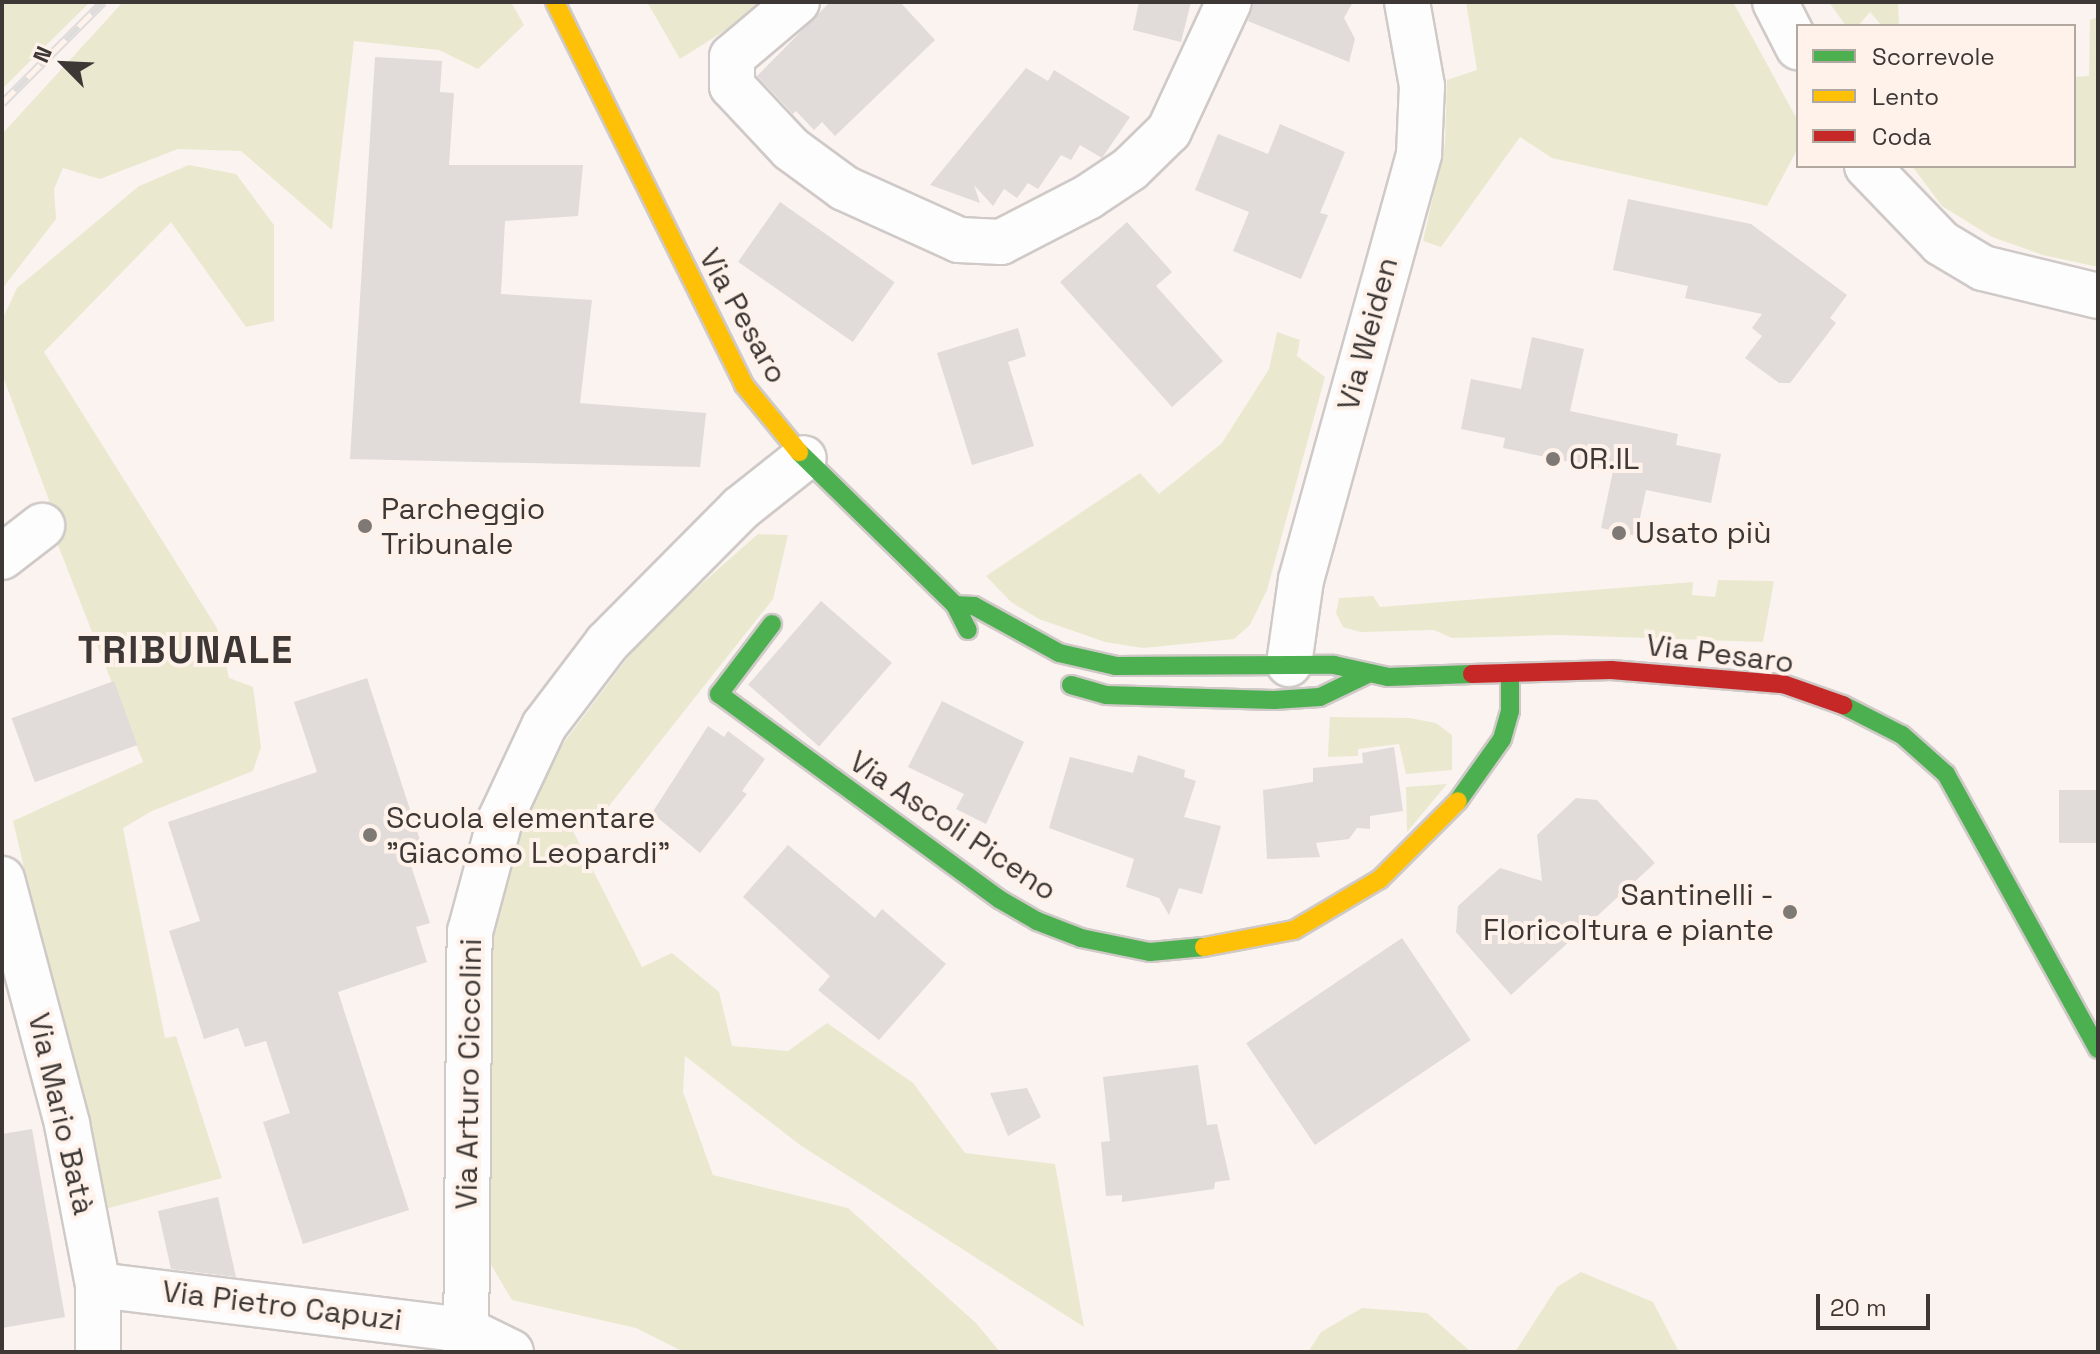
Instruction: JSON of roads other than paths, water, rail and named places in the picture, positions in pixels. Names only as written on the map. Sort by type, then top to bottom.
[{"type":"street","name":"Via Pesaro","points":[[555,2],[630,163],[744,385],[804,458],[955,605],[965,628],[987,644]]},
{"type":"street","points":[[797,2],[732,57],[732,86],[791,149],[844,188],[959,240],[1001,242],[1098,190],[1130,169],[1169,131],[1229,2]]},
{"type":"street","name":"Via Weiden","points":[[1289,664],[1301,580],[1419,154],[1422,86],[1407,2]]},
{"type":"street","points":[[1775,2],[1796,43]]},
{"type":"street","points":[[1869,168],[1941,243],[1983,268],[2098,296]]},
{"type":"street","name":"Via Arturo Ciccolini","points":[[466,1341],[470,932],[500,820],[544,726],[607,643],[741,508],[804,458]]},
{"type":"street","points":[[2,557],[42,526]]},
{"type":"street","name":"Via Pesaro","points":[[955,605],[974,606],[1059,653],[1116,666],[1334,665],[1366,675],[1611,670],[1783,684],[1844,705],[1902,735],[1946,774],[2098,1049]]},
{"type":"street","name":"Via Ascoli Piceno","points":[[772,624],[719,694],[999,899],[1037,921],[1081,938],[1150,952],[1241,944],[1294,930],[1380,879],[1429,835],[1473,784],[1502,739],[1510,711],[1510,674]]},
{"type":"street","points":[[1106,695],[1114,685],[1256,685],[1279,681],[1289,664]]},
{"type":"street","name":"Via Pesaro","points":[[1049,678],[1106,695],[1320,697],[1366,675]]},
{"type":"street","name":"Via Mario Batà","points":[[2,879],[67,1124],[98,1285],[98,1352]]},
{"type":"street","name":"Via Pesaro","points":[[2062,986],[2098,1016]]},
{"type":"street","name":"Via Pietro Capuzi","points":[[98,1285],[466,1341],[511,1352]]},
{"type":"railway","points":[[2,103],[103,2]]},
{"type":"place","name":"OR.IL","points":[[1553,459]]},
{"type":"place","name":"Parcheggio Tribunale","points":[[365,526]]},
{"type":"place","name":"Usato più","points":[[1619,533]]},
{"type":"place","name":"Scuola elementare \"Giacomo Leopardi\"","points":[[370,835]]},
{"type":"place","name":"Santinelli - Floricoltura e piante","points":[[1790,912]]},
{"type":"district","name":"TRIBUNALE","points":[[186,651]]}]
